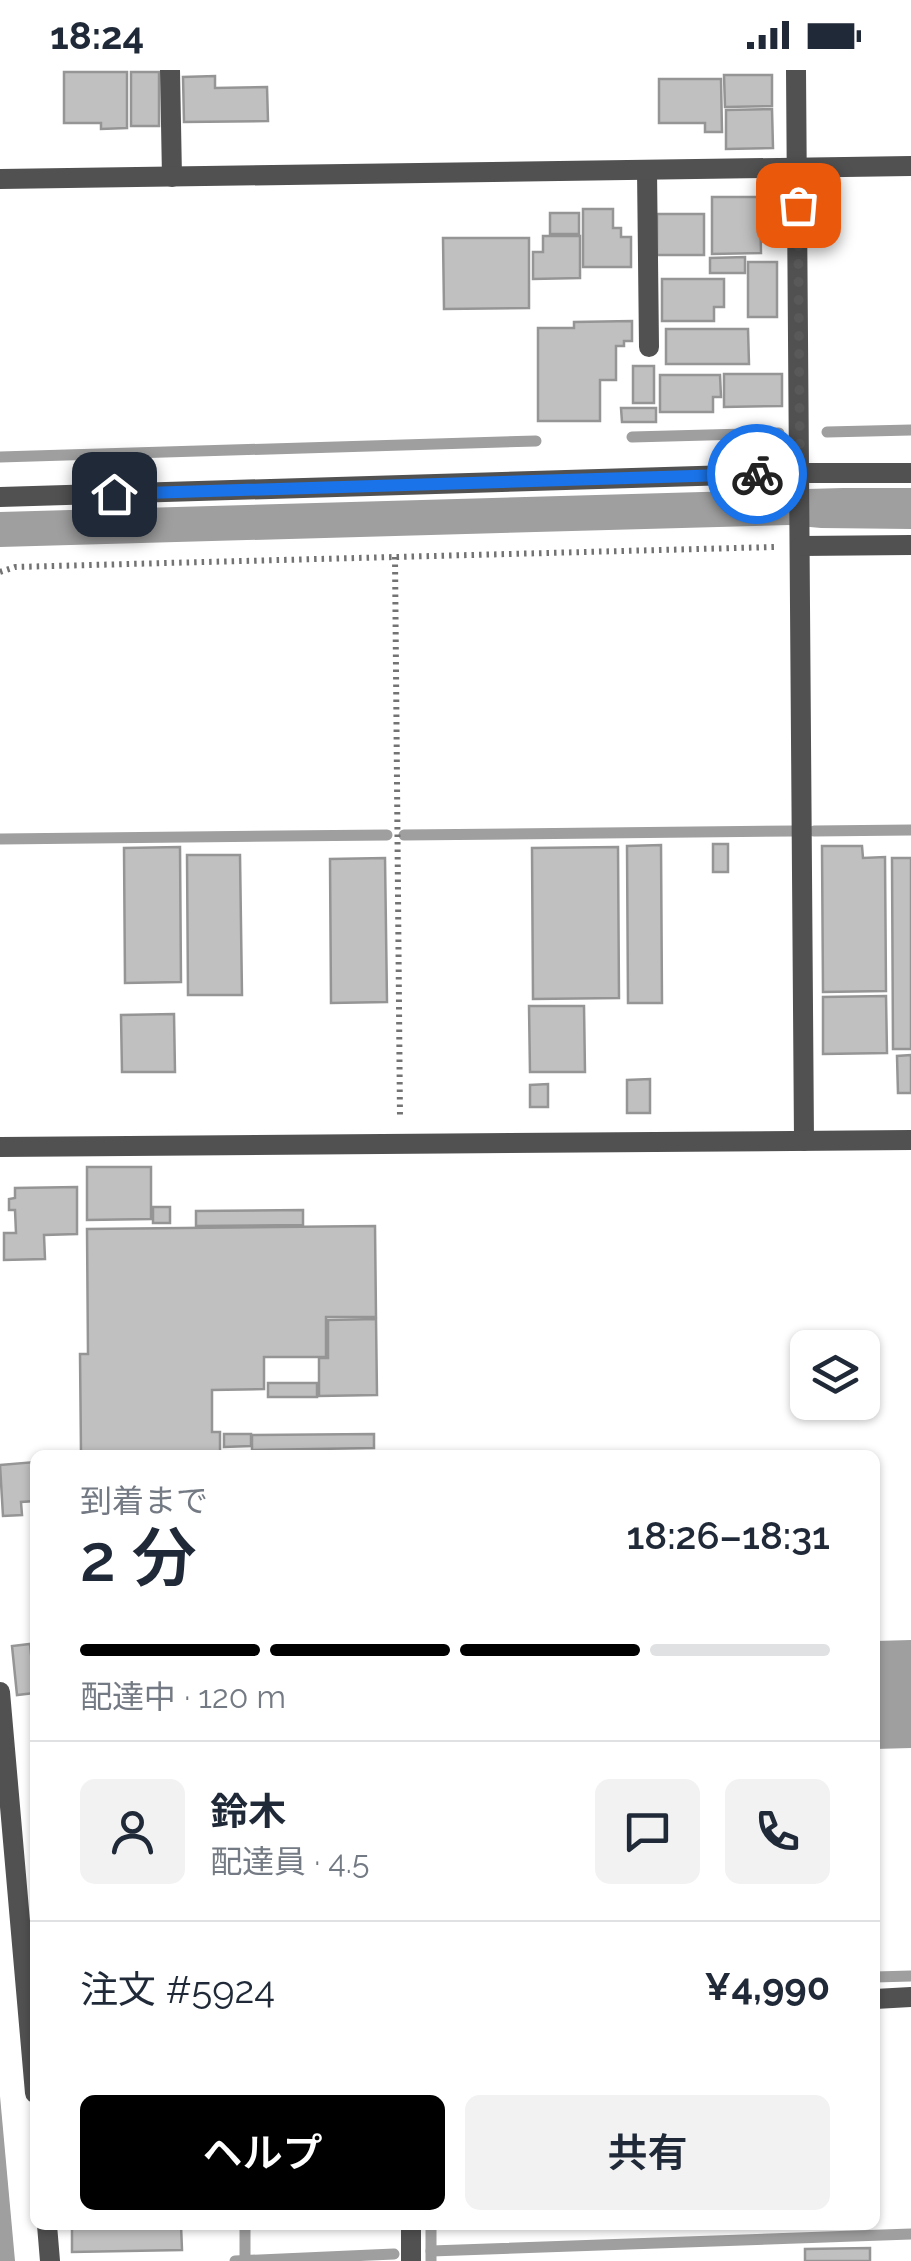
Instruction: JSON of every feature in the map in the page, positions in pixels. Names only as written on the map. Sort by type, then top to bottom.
[{"type":"street","points":[[170,70],[172,177]]},
{"type":"street","points":[[796,70],[804,1141]]},
{"type":"street","points":[[0,179],[911,166]]},
{"type":"street","points":[[647,170],[649,347]]},
{"type":"street","points":[[0,497],[800,479],[911,473]]},
{"type":"street","points":[[801,540],[911,545]]},
{"type":"street","points":[[0,1147],[911,1140]]},
{"type":"street","points":[[0,1692],[30,2014]]},
{"type":"street","points":[[880,1999],[911,1998]]},
{"type":"street","points":[[47,2230],[50,2261]]},
{"type":"street","points":[[411,2230],[411,2261]]},
{"type":"path","points":[[0,572],[15,567],[395,557],[801,540]]},
{"type":"path","points":[[395,557],[400,1144]]},
{"type":"shaded area","points":[[911,488],[911,529],[788,525],[0,547],[0,512]]},
{"type":"shaded area","points":[[911,1640],[911,1748],[880,1749],[880,1641]]},
{"type":"shaded area","points":[[0,2096],[15,2261],[0,2261]]},
{"type":"building","points":[[64,72],[127,72],[127,128],[101,129],[101,123],[64,123]]},
{"type":"building","points":[[131,72],[159,72],[159,126],[131,126]]},
{"type":"building","points":[[724,75],[772,75],[772,106],[725,107]]},
{"type":"building","points":[[215,76],[215,88],[267,87],[268,121],[184,122],[183,77]]},
{"type":"building","points":[[659,79],[721,79],[722,132],[705,132],[705,123],[659,123]]},
{"type":"building","points":[[772,109],[773,148],[726,149],[726,110]]},
{"type":"building","points":[[712,197],[760,197],[761,253],[712,254]]},
{"type":"building","points":[[583,209],[613,209],[613,228],[621,228],[621,237],[631,237],[631,267],[583,267]]},
{"type":"building","points":[[550,213],[579,213],[579,234],[550,234]]},
{"type":"building","points":[[657,214],[704,214],[704,255],[657,255]]},
{"type":"building","points":[[543,236],[580,236],[580,278],[533,279],[533,252],[543,252]]},
{"type":"building","points":[[443,238],[529,238],[529,308],[444,309]]},
{"type":"building","points":[[745,257],[745,273],[710,273],[710,258]]},
{"type":"building","points":[[748,262],[777,262],[777,317],[748,317]]},
{"type":"building","points":[[662,279],[724,279],[724,307],[714,307],[714,321],[662,321]]},
{"type":"building","points":[[632,321],[632,341],[616,346],[616,380],[600,380],[600,421],[538,421],[538,328],[574,328],[574,322]]},
{"type":"building","points":[[666,329],[748,329],[749,364],[666,364]]},
{"type":"building","points":[[633,366],[654,366],[654,403],[633,403]]},
{"type":"building","points":[[724,374],[782,374],[782,406],[724,407]]},
{"type":"building","points":[[660,375],[720,375],[721,397],[713,397],[713,412],[660,412]]},
{"type":"building","points":[[621,408],[656,408],[656,422],[622,422]]},
{"type":"building","points":[[713,844],[728,844],[728,872],[713,872]]},
{"type":"building","points":[[661,845],[662,1003],[628,1003],[627,846]]},
{"type":"building","points":[[822,846],[862,846],[863,858],[885,857],[886,991],[823,992]]},
{"type":"building","points":[[180,847],[181,982],[125,983],[124,848]]},
{"type":"building","points":[[618,847],[619,998],[533,999],[532,848]]},
{"type":"building","points":[[187,855],[240,855],[242,995],[188,995]]},
{"type":"building","points":[[385,858],[387,1002],[331,1003],[330,859]]},
{"type":"building","points":[[892,858],[911,858],[911,1049],[893,1049]]},
{"type":"building","points":[[886,996],[887,1053],[823,1054],[823,997]]},
{"type":"building","points":[[529,1006],[584,1006],[585,1072],[530,1072]]},
{"type":"building","points":[[174,1014],[175,1072],[122,1072],[121,1015]]},
{"type":"building","points":[[911,1055],[911,1093],[898,1093],[897,1056]]},
{"type":"building","points":[[650,1079],[650,1113],[627,1113],[627,1080]]},
{"type":"building","points":[[548,1084],[548,1107],[530,1107],[530,1085]]},
{"type":"building","points":[[87,1167],[151,1167],[151,1219],[87,1220]]},
{"type":"building","points":[[77,1187],[77,1234],[44,1235],[45,1259],[4,1260],[4,1233],[16,1233],[15,1210],[9,1210],[15,1188]]},
{"type":"building","points":[[153,1207],[170,1207],[170,1223],[153,1223]]},
{"type":"building","points":[[303,1210],[303,1225],[196,1226],[196,1211]]},
{"type":"building","points":[[375,1226],[376,1317],[326,1317],[326,1357],[264,1357],[264,1389],[212,1390],[212,1432],[220,1432],[220,1450],[81,1450],[80,1354],[88,1354],[87,1229]]},
{"type":"building","points":[[376,1319],[377,1395],[319,1396],[319,1358],[328,1358],[328,1320]]},
{"type":"building","points":[[268,1383],[317,1383],[317,1397],[268,1397]]},
{"type":"building","points":[[224,1434],[251,1434],[251,1446],[224,1447]]},
{"type":"building","points":[[374,1434],[374,1448],[252,1450],[252,1435]]},
{"type":"building","points":[[30,1462],[30,1501],[21,1502],[22,1515],[3,1516],[0,1465]]},
{"type":"building","points":[[30,1644],[30,1694],[17,1695],[12,1646]]},
{"type":"building","points":[[72,2230],[181,2230],[182,2250],[72,2252]]},
{"type":"building","points":[[870,2248],[870,2261],[805,2261],[805,2249]]},
{"type":"waterway","points":[[827,432],[911,430]]},
{"type":"waterway","points":[[632,437],[779,433]]},
{"type":"waterway","points":[[0,457],[536,441]]},
{"type":"waterway","points":[[814,831],[911,830]]},
{"type":"waterway","points":[[404,835],[793,831]]},
{"type":"waterway","points":[[0,839],[387,835]]},
{"type":"waterway","points":[[880,1977],[911,1976]]},
{"type":"waterway","points":[[245,2230],[245,2261]]},
{"type":"waterway","points":[[431,2230],[431,2261]]},
{"type":"waterway","points":[[431,2251],[911,2234]]},
{"type":"waterway","points":[[235,2261],[394,2254]]},
{"type":"way so far","points":[[757,474],[800,473],[798,205]]},
{"type":"route","points":[[114,494],[757,474]]}]
